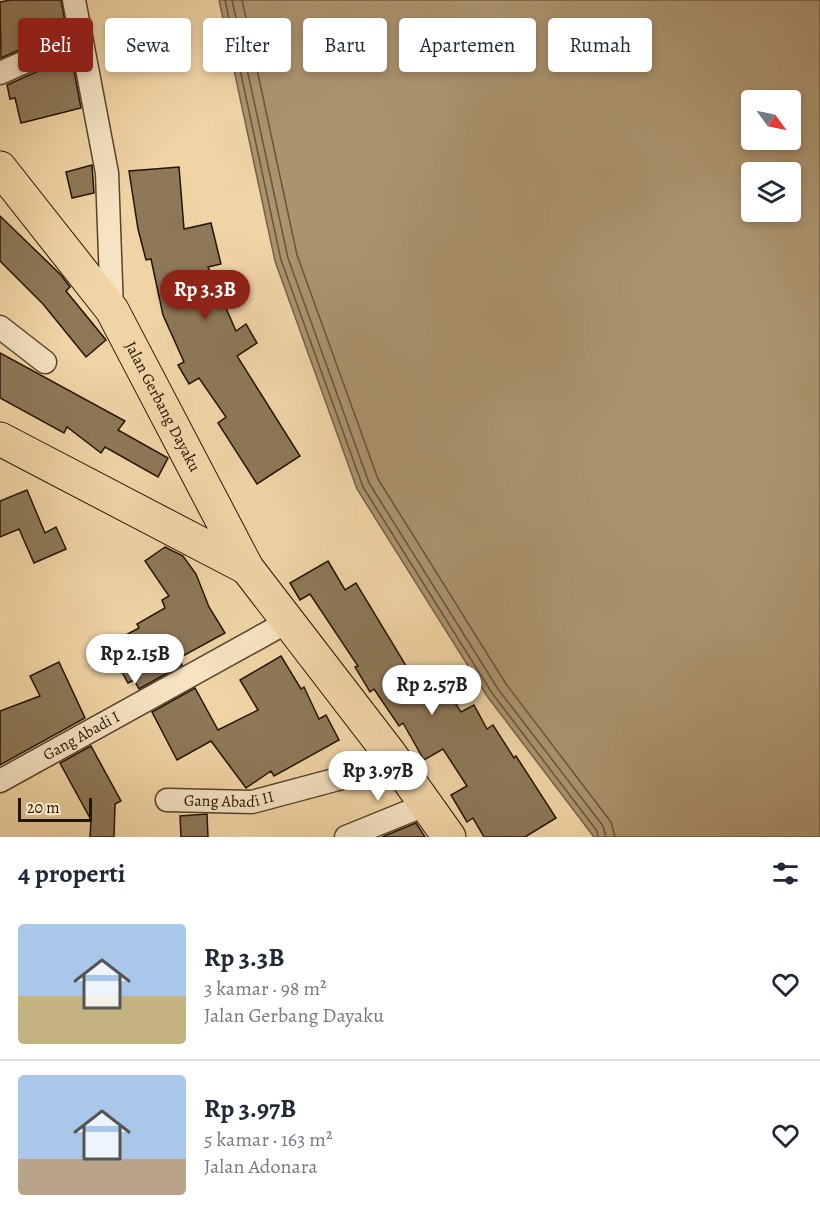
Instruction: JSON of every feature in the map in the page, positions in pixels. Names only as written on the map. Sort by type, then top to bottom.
[{"type":"highway","name":"Jalan Gerbang Dayaku","points":[[0,168],[112,309],[247,568],[390,754],[449,837]]},
{"type":"highway","name":"Jalan Gerbang Dayaku","points":[[0,439],[247,568]]},
{"type":"street","points":[[74,0],[77,18]]},
{"type":"street","points":[[0,73],[18,65]]},
{"type":"street","points":[[88,72],[107,174],[112,309]]},
{"type":"street","points":[[0,327],[45,362]]},
{"type":"street","name":"Gang Abadi I","points":[[0,781],[289,621]]},
{"type":"street","name":"Gang Abadi II","points":[[167,800],[252,802],[353,775],[390,754]]},
{"type":"street","points":[[346,837],[425,805]]},
{"type":"water","points":[[219,0],[820,0],[820,837],[594,837],[487,696],[357,489],[275,261],[234,72],[291,72],[291,18],[223,18]]},
{"type":"building","points":[[61,0],[64,18],[18,18],[18,51],[1,58],[0,2]]},
{"type":"building","points":[[36,72],[74,72],[81,108],[21,123],[15,98],[10,99],[7,85]]},
{"type":"building","points":[[92,165],[94,193],[72,198],[66,172]]},
{"type":"building","points":[[179,167],[184,229],[211,223],[221,264],[208,267],[236,331],[246,324],[257,343],[237,356],[300,456],[257,484],[218,423],[226,417],[199,378],[189,384],[178,365],[184,362],[163,315],[151,259],[146,260],[138,229],[129,171]]},
{"type":"building","points":[[0,216],[61,275],[70,287],[66,291],[106,340],[86,357],[43,304],[0,261]]},
{"type":"building","points":[[0,353],[125,421],[118,430],[168,458],[158,477],[105,447],[101,453],[67,427],[64,433],[0,398]]},
{"type":"building","points":[[27,490],[45,533],[56,527],[66,549],[34,563],[19,529],[0,537],[0,501]]},
{"type":"building","points":[[165,547],[183,556],[196,574],[209,607],[225,633],[179,658],[182,665],[139,689],[134,680],[128,683],[107,645],[139,628],[137,624],[165,608],[162,600],[169,596],[145,561]]},
{"type":"building","points":[[328,561],[345,590],[356,583],[417,684],[435,672],[461,712],[474,705],[487,729],[493,725],[514,758],[516,756],[556,818],[525,837],[484,837],[473,818],[467,822],[451,795],[467,786],[443,749],[424,760],[403,723],[399,726],[374,689],[370,692],[355,667],[358,666],[310,594],[300,600],[290,583]]},
{"type":"building","points":[[281,656],[301,689],[304,687],[319,719],[326,715],[339,740],[274,776],[271,771],[246,788],[211,741],[177,760],[152,712],[195,688],[218,730],[258,710],[240,680]]},
{"type":"building","points":[[59,662],[85,718],[0,765],[0,711],[40,696],[30,676]]},
{"type":"building","points":[[91,746],[121,801],[115,804],[114,837],[90,837],[91,820],[60,763]]},
{"type":"building","points":[[207,814],[208,837],[181,837],[180,816]]},
{"type":"building","points":[[416,823],[425,837],[382,837]]}]
